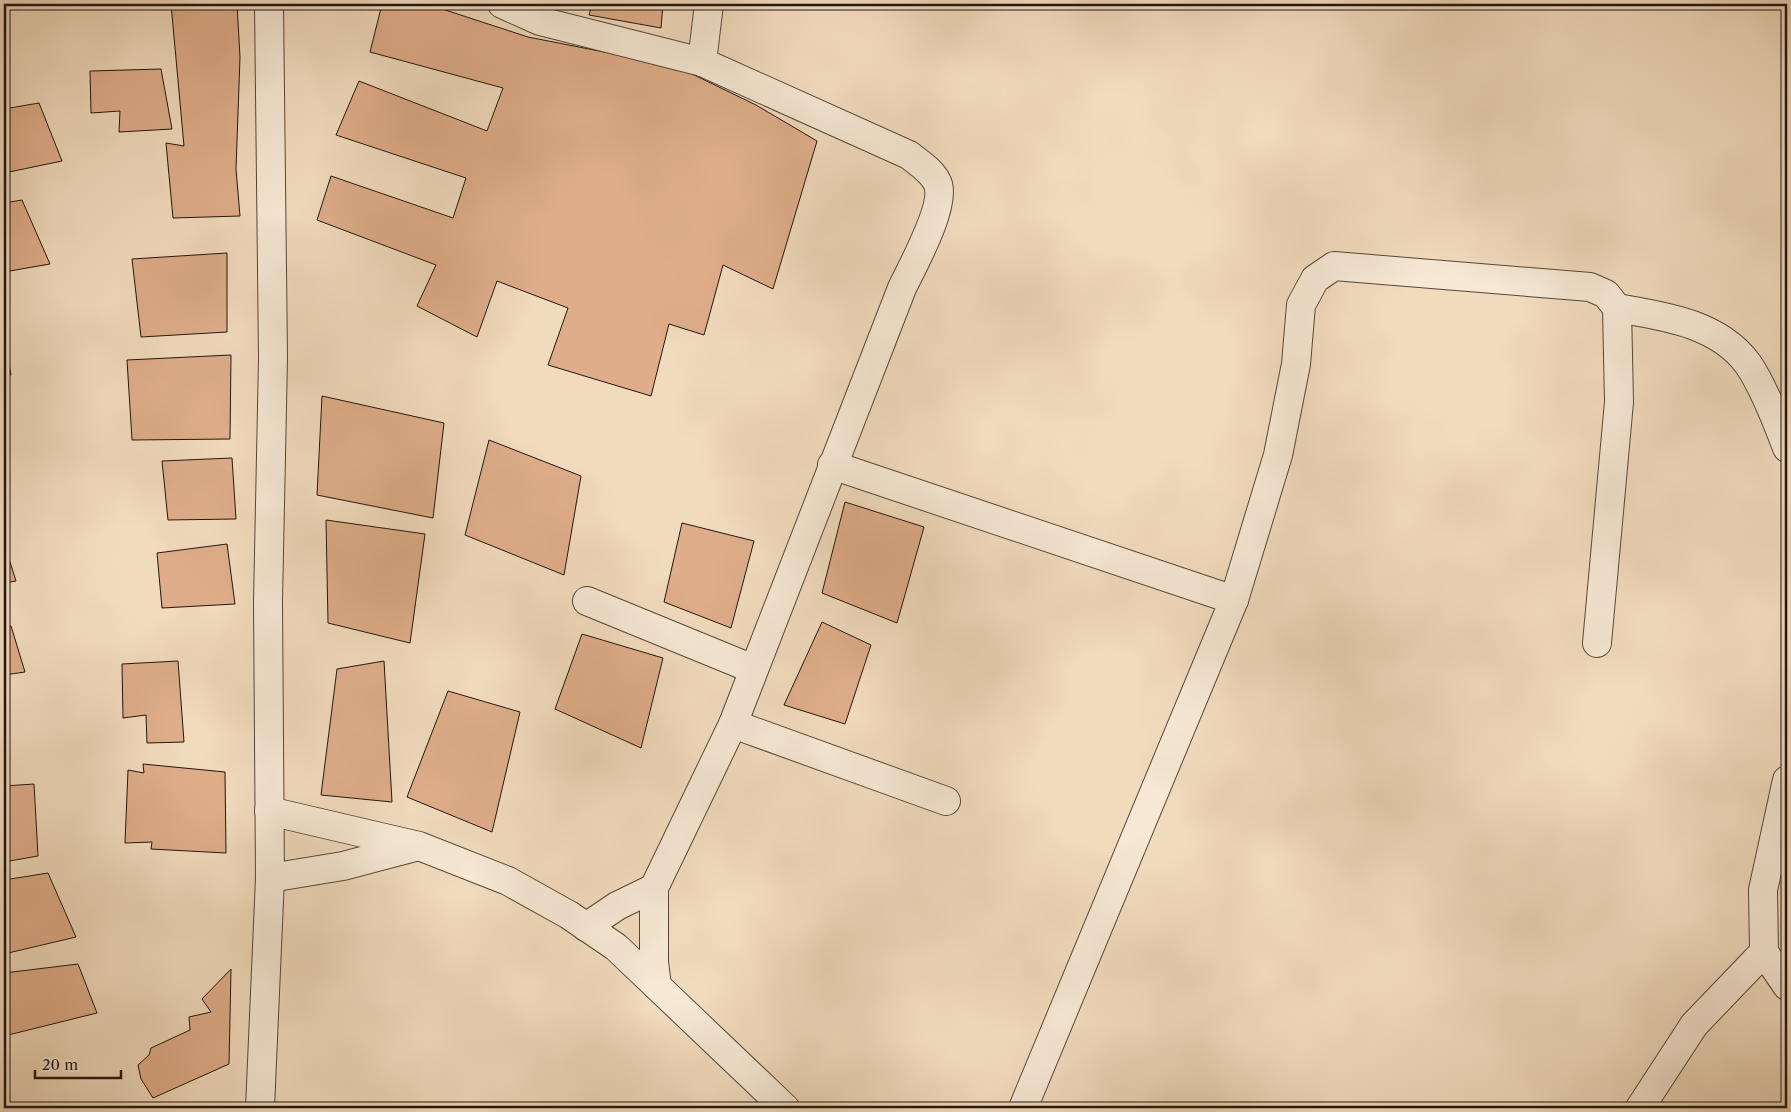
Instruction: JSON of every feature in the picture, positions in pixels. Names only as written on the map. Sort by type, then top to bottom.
[{"type":"street","points":[[260,1108],[270,878],[268,602],[273,358],[269,4]]},
{"type":"street","points":[[502,4],[540,21],[702,62],[909,155],[930,171],[938,184],[939,200],[932,223],[902,288],[752,669],[733,724],[654,888],[654,962],[657,986]]},
{"type":"street","points":[[702,62],[709,4]]},
{"type":"street","points":[[1023,1108],[1234,600],[1278,454],[1296,364],[1301,305],[1315,279],[1334,266],[1590,287],[1606,294],[1617,308],[1619,402],[1597,643]]},
{"type":"street","points":[[1617,308],[1690,324],[1720,338],[1748,364],[1778,424],[1787,448]]},
{"type":"street","points":[[832,466],[1234,600]]},
{"type":"street","points":[[586,601],[752,669]]},
{"type":"street","points":[[733,724],[946,801]]},
{"type":"street","points":[[1787,780],[1763,890],[1764,952],[1787,986]]},
{"type":"street","points":[[269,811],[419,846],[508,881],[616,947],[785,1108]]},
{"type":"street","points":[[270,878],[343,866],[419,846]]},
{"type":"street","points":[[586,927],[617,906],[654,888]]},
{"type":"street","points":[[1640,1108],[1694,1025],[1764,952]]},
{"type":"building","points":[[171,4],[237,4],[240,57],[236,169],[240,216],[173,218],[166,143],[184,146]]},
{"type":"building","points":[[382,4],[427,4],[528,37],[650,61],[690,73],[756,105],[817,141],[773,289],[723,265],[704,335],[669,324],[651,396],[548,365],[568,308],[497,281],[477,337],[417,306],[436,265],[317,220],[331,176],[453,218],[466,178],[336,135],[359,81],[487,131],[503,88],[370,52]]},
{"type":"building","points":[[592,4],[663,4],[661,28],[589,15]]},
{"type":"building","points":[[161,69],[172,129],[119,132],[120,111],[91,113],[90,71]]},
{"type":"building","points":[[39,103],[62,161],[4,173],[4,109]]},
{"type":"building","points":[[22,200],[50,264],[4,272],[4,203]]},
{"type":"building","points":[[227,253],[227,332],[141,337],[132,259]]},
{"type":"building","points":[[4,334],[11,375],[4,376]]},
{"type":"building","points":[[231,355],[230,439],[132,440],[127,360]]},
{"type":"building","points":[[322,396],[444,423],[433,518],[317,495]]},
{"type":"building","points":[[489,440],[581,476],[564,575],[465,535]]},
{"type":"building","points":[[232,458],[236,519],[168,520],[162,461]]},
{"type":"building","points":[[845,502],[924,527],[897,623],[822,593]]},
{"type":"building","points":[[326,520],[425,534],[410,643],[328,623]]},
{"type":"building","points":[[682,523],[754,541],[731,628],[664,602]]},
{"type":"building","points":[[4,543],[16,581],[4,583]]},
{"type":"building","points":[[227,544],[235,604],[162,608],[157,553]]},
{"type":"building","points":[[822,622],[871,645],[845,724],[784,705]]},
{"type":"building","points":[[4,626],[11,626],[25,672],[4,675]]},
{"type":"building","points":[[582,634],[663,658],[641,748],[555,709]]},
{"type":"building","points":[[178,661],[184,742],[147,743],[146,715],[123,718],[122,664]]},
{"type":"building","points":[[384,661],[392,802],[321,795],[337,669]]},
{"type":"building","points":[[448,691],[520,712],[492,832],[407,797]]},
{"type":"building","points":[[143,764],[225,772],[226,853],[151,849],[152,842],[125,843],[128,770],[144,773]]},
{"type":"building","points":[[34,784],[38,856],[4,862],[4,786]]},
{"type":"building","points":[[48,873],[76,937],[4,954],[4,880]]},
{"type":"building","points":[[78,964],[97,1013],[4,1036],[4,973]]},
{"type":"building","points":[[231,969],[229,1064],[153,1098],[141,1079],[138,1065],[149,1055],[151,1048],[190,1030],[189,1017],[211,1012],[202,999]]}]
